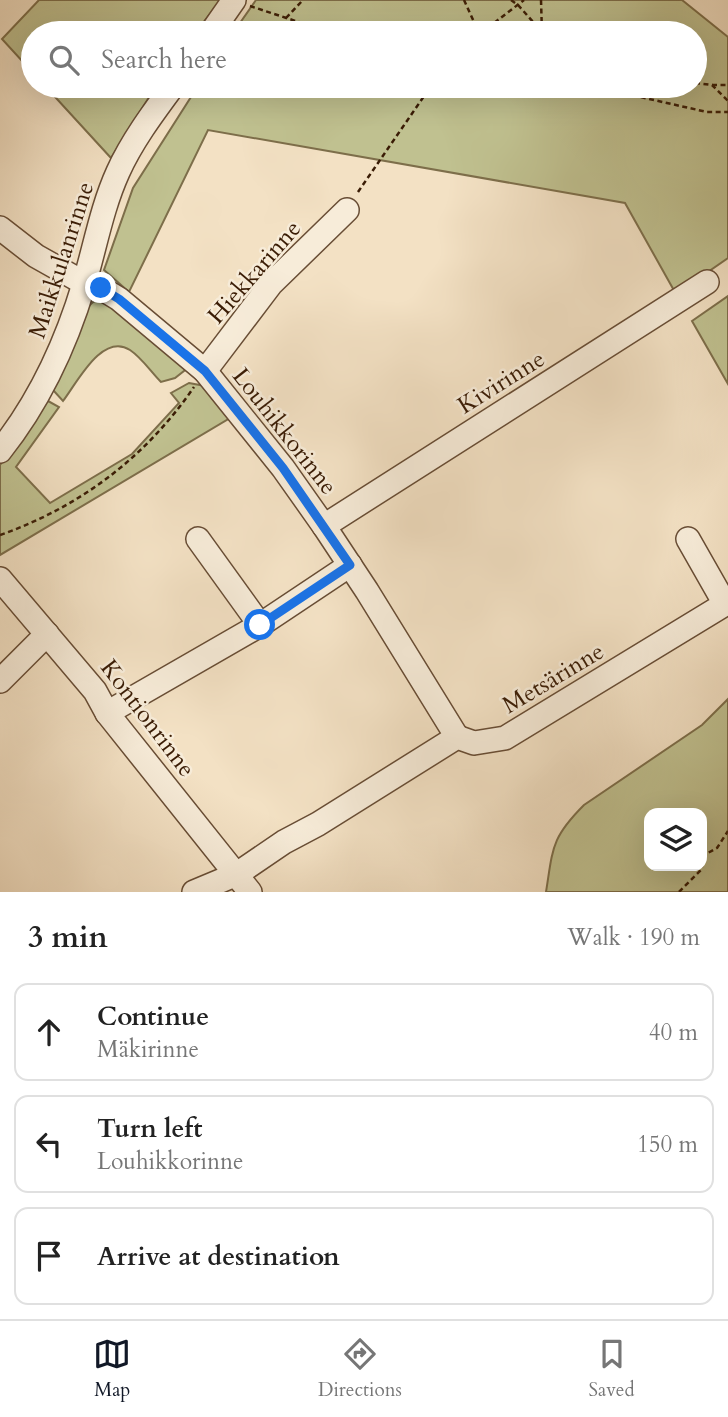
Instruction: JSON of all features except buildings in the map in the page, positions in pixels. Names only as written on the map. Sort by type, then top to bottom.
[{"type":"street","points":[[220,21],[234,1]]},
{"type":"street","name":"Maikkulanrinne","points":[[0,451],[18,429],[53,365],[71,325],[118,171],[147,121],[164,98]]},
{"type":"street","name":"Hiekkarinne","points":[[205,371],[271,284],[347,210]]},
{"type":"street","name":"Louhikkorinne","points":[[0,228],[36,257],[119,299],[205,371],[283,468],[324,526],[457,737]]},
{"type":"street","name":"Kivirinne","points":[[324,526],[707,282]]},
{"type":"street","points":[[198,539],[260,625]]},
{"type":"street","name":"Metsärinne","points":[[457,737],[474,743],[505,738],[725,604],[688,539]]},
{"type":"street","points":[[107,713],[260,625],[350,565]]},
{"type":"street","name":"Kontionrinne","points":[[0,579],[95,691],[107,713],[243,883]]},
{"type":"street","points":[[0,681],[47,634]]},
{"type":"street","points":[[194,892],[243,883],[284,842],[318,824],[457,737]]},
{"type":"path","points":[[285,18],[303,0]]},
{"type":"path","points":[[464,0],[474,21]]},
{"type":"path","points":[[511,0],[532,21]]},
{"type":"path","points":[[498,21],[524,0]]},
{"type":"path","points":[[541,0],[542,21]]},
{"type":"path","points":[[234,1],[294,21]]},
{"type":"path","points":[[707,84],[728,85]]},
{"type":"path","points":[[712,85],[728,101]]},
{"type":"path","points":[[347,210],[423,98]]},
{"type":"path","points":[[645,98],[707,112],[728,112]]},
{"type":"path","points":[[0,535],[72,503],[108,478],[151,442],[205,371]]},
{"type":"path","points":[[679,892],[701,870],[706,854],[717,848],[728,831]]},
{"type":"green space","points":[[39,0],[221,0],[204,21],[21,21],[21,60],[2,39]]},
{"type":"green space","points":[[256,0],[682,0],[728,37],[728,258],[676,294],[625,203],[208,130],[129,292],[104,270],[133,188],[190,98],[707,98],[707,21],[241,21]]},
{"type":"green space","points":[[56,98],[148,98],[111,158]]},
{"type":"green space","points":[[728,296],[728,384],[692,321]]},
{"type":"green space","points":[[99,299],[105,299],[189,367],[175,378],[161,382],[130,350],[120,346],[110,348],[91,362],[63,401],[53,390],[85,310]]},
{"type":"green space","points":[[189,383],[205,386],[235,415],[0,555],[0,465],[44,403],[48,401],[59,407],[16,467],[50,503],[132,454],[179,403],[171,393]]},
{"type":"green space","points":[[728,699],[728,892],[546,892],[555,844],[565,826],[584,805],[702,725]]},
{"type":"route","points":[[101,288],[119,299],[205,371],[283,468],[350,565],[260,625]]}]
